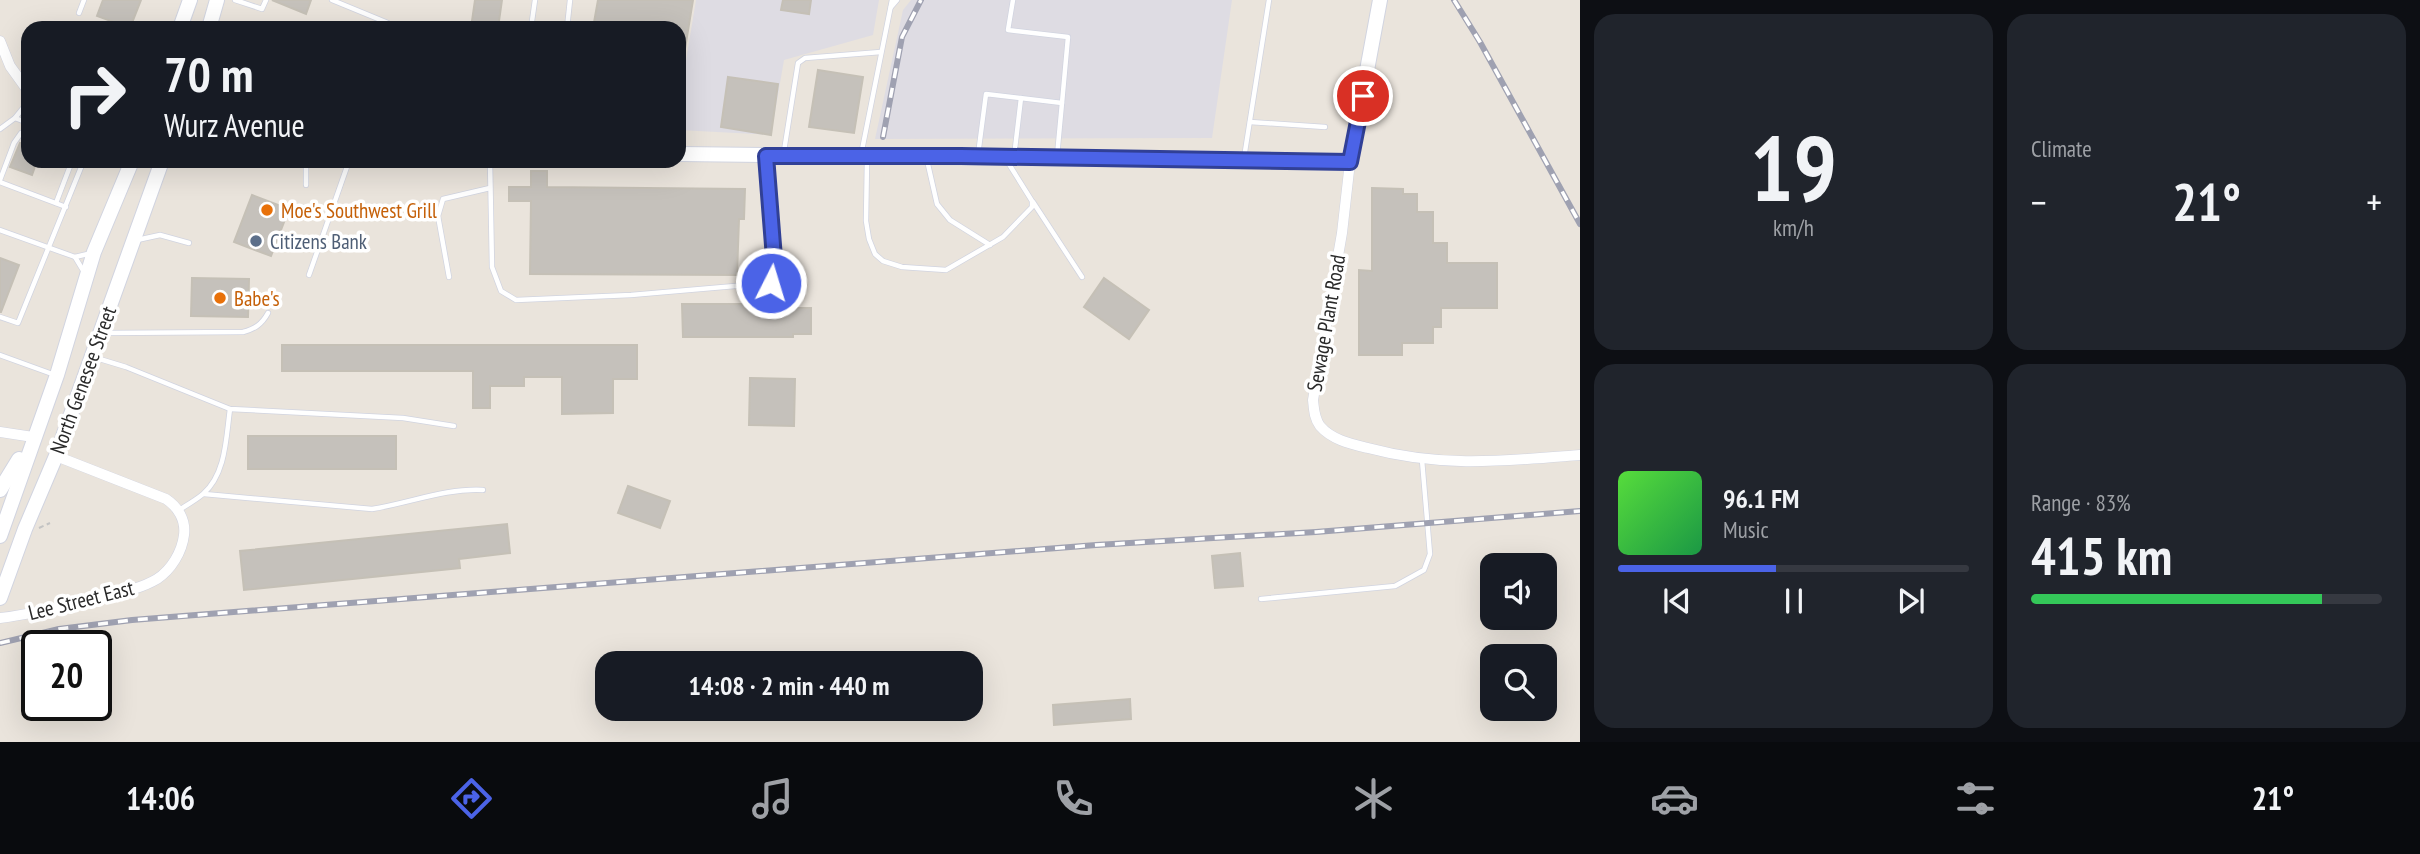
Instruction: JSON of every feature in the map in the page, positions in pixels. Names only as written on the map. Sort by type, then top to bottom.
[{"type":"main road","points":[[182,21],[190,0]]},
{"type":"main road","points":[[211,21],[217,0]]},
{"type":"main road","points":[[686,154],[1350,162],[1380,0]]},
{"type":"main road","name":"North Genesee Street","points":[[0,536],[57,375],[94,253],[129,168]]},
{"type":"main road","name":"North Genesee Street","points":[[0,598],[56,456],[159,168]]},
{"type":"main road","points":[[0,490],[33,437]]},
{"type":"street","points":[[0,41],[10,66],[21,81]]},
{"type":"street","name":"Sewage Plant Road","points":[[1350,162],[1342,233],[1313,400],[1314,415],[1320,426],[1344,442],[1422,460],[1481,463],[1580,455]]},
{"type":"street","points":[[0,432],[33,437]]},
{"type":"street","points":[[56,456],[166,499],[175,505],[178,511]]},
{"type":"street","name":"Lee Street East","points":[[0,618],[36,614],[129,590],[157,579],[174,562],[183,544],[185,530],[178,511]]},
{"type":"lane","points":[[79,13],[84,0]]},
{"type":"lane","points":[[235,0],[262,9],[266,0]]},
{"type":"lane","points":[[332,0],[384,21]]},
{"type":"lane","points":[[532,21],[535,0]]},
{"type":"lane","points":[[568,21],[570,0]]},
{"type":"lane","points":[[892,0],[864,156],[867,230],[875,254],[883,261],[921,270],[946,270],[1003,237],[1032,207],[1032,201]]},
{"type":"lane","points":[[890,8],[897,0]]},
{"type":"lane","points":[[1013,0],[1008,30],[1068,37],[1056,157]]},
{"type":"lane","points":[[1243,160],[1269,0]]},
{"type":"lane","points":[[783,156],[797,63],[805,58],[881,52]]},
{"type":"lane","points":[[977,156],[986,94],[1062,103]]},
{"type":"lane","points":[[1021,98],[1009,156],[1032,201],[1082,277]]},
{"type":"lane","points":[[0,129],[21,111]]},
{"type":"lane","points":[[15,118],[21,120]]},
{"type":"lane","points":[[1250,122],[1325,127]]},
{"type":"lane","points":[[21,133],[14,143],[0,181],[66,207]]},
{"type":"lane","points":[[927,155],[937,204],[950,220],[990,244]]},
{"type":"lane","points":[[490,168],[492,267],[501,291],[516,300],[631,295],[771,283],[774,258],[766,156]]},
{"type":"lane","points":[[57,203],[70,168]]},
{"type":"lane","points":[[0,317],[18,323],[81,168]]},
{"type":"lane","points":[[306,168],[306,185]]},
{"type":"lane","points":[[309,275],[347,168]]},
{"type":"lane","points":[[449,277],[438,216],[443,199],[490,188]]},
{"type":"lane","points":[[0,230],[75,257],[94,253]]},
{"type":"lane","points":[[133,242],[160,235],[189,243]]},
{"type":"lane","points":[[75,257],[87,276]]},
{"type":"lane","points":[[100,333],[243,332],[264,322],[268,313]]},
{"type":"lane","points":[[0,355],[57,375]]},
{"type":"lane","points":[[92,357],[126,367],[230,409],[390,417],[454,426]]},
{"type":"lane","points":[[178,511],[204,494],[217,477],[224,452],[230,409]]},
{"type":"lane","points":[[1261,598],[1395,586],[1424,570],[1430,554],[1422,460]]},
{"type":"lane","points":[[204,494],[372,509],[400,505],[445,492],[483,489]]},
{"type":"shaded area","points":[[696,0],[879,0],[873,35],[784,60],[771,135],[686,130],[686,61]]},
{"type":"shaded area","points":[[911,0],[1232,0],[1212,138],[875,139],[903,10]]},
{"type":"building","points":[[103,0],[141,0],[133,21],[111,21],[97,16]]},
{"type":"building","points":[[272,0],[311,0],[306,14]]},
{"type":"building","points":[[475,0],[502,0],[499,21],[472,21]]},
{"type":"building","points":[[598,0],[693,0],[686,43],[686,21],[594,21]]},
{"type":"building","points":[[783,0],[811,0],[809,14],[781,10]]},
{"type":"building","points":[[818,70],[863,77],[854,133],[809,127]]},
{"type":"building","points":[[728,77],[778,84],[771,135],[721,127]]},
{"type":"building","points":[[21,143],[21,168],[34,168],[32,175],[10,167]]},
{"type":"building","points":[[531,171],[547,171],[547,187],[745,189],[744,219],[739,219],[737,275],[530,274],[531,201],[509,201],[509,187],[531,187]]},
{"type":"building","points":[[1372,188],[1403,189],[1403,194],[1417,194],[1417,212],[1433,212],[1433,243],[1447,243],[1447,263],[1497,263],[1497,308],[1441,308],[1441,327],[1433,327],[1433,343],[1402,343],[1402,355],[1359,355],[1359,270],[1372,271]]},
{"type":"building","points":[[252,195],[289,209],[271,256],[234,242]]},
{"type":"building","points":[[0,258],[19,265],[1,312],[0,312]]},
{"type":"building","name":"Babe's","points":[[192,278],[249,279],[248,317],[191,316]]},
{"type":"building","points":[[1104,278],[1149,310],[1129,339],[1084,307]]},
{"type":"building","points":[[682,304],[793,304],[793,308],[811,308],[811,334],[793,334],[793,337],[683,337]]},
{"type":"building","points":[[282,345],[637,345],[637,379],[613,379],[613,413],[562,414],[562,377],[524,377],[524,386],[490,386],[490,408],[473,408],[473,371],[282,371]]},
{"type":"building","points":[[750,378],[795,379],[794,426],[749,425]]},
{"type":"building","points":[[248,436],[396,436],[396,469],[248,469]]},
{"type":"building","points":[[628,486],[670,501],[660,528],[618,513]]},
{"type":"building","points":[[507,524],[510,553],[459,559],[460,568],[244,590],[240,551]]},
{"type":"building","points":[[1240,553],[1243,586],[1215,588],[1212,556]]},
{"type":"building","points":[[1130,699],[1131,719],[1054,725],[1053,705]]},
{"type":"railway","points":[[883,137],[902,37],[921,0]]},
{"type":"railway","points":[[1454,0],[1580,224]]},
{"type":"railway","points":[[0,643],[59,629],[132,620],[1096,545],[1316,532],[1580,511]]},
{"type":"place","name":"Moe's Southwest Grill","points":[[267,210]]},
{"type":"place","name":"Citizens Bank","points":[[256,241]]},
{"type":"place","name":"Babe's","points":[[220,298]]},
{"type":"route","points":[[771,283],[774,258],[766,156],[1350,162],[1363,96]]}]
